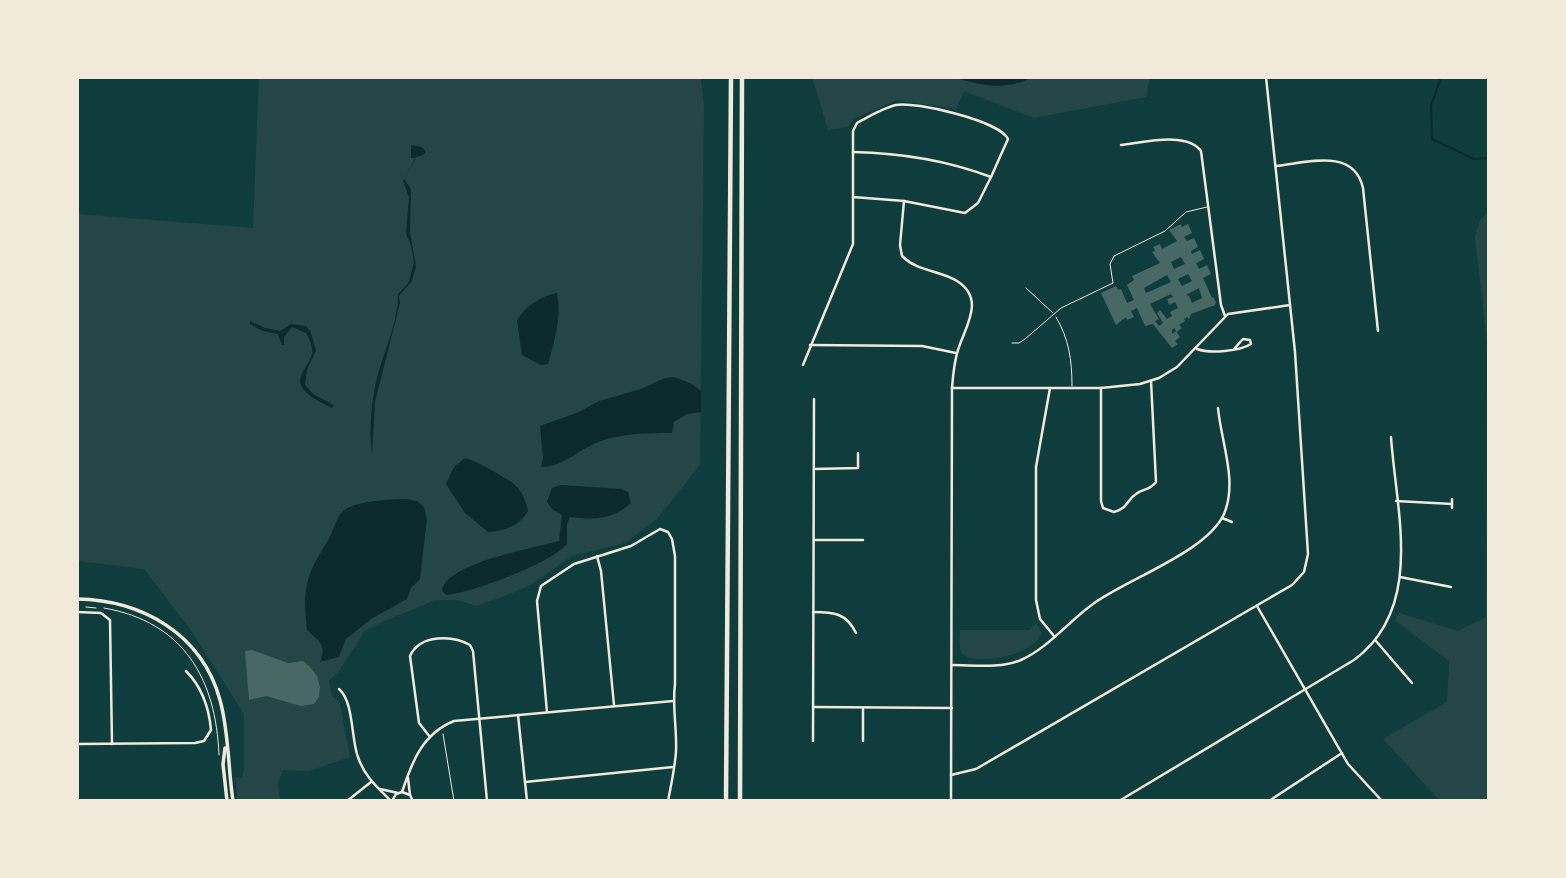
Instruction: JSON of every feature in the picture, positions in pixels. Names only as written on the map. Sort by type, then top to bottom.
[{"type":"highway","points":[[726,801],[731,77]]},
{"type":"highway","points":[[740,801],[742,77]]},
{"type":"street","points":[[951,775],[976,769],[1296,583],[1302,576],[1307,563],[1296,365],[1266,77]]},
{"type":"street","points":[[803,365],[853,244],[853,197],[853,152],[853,128],[859,121],[897,105],[937,110],[989,124],[1006,134],[1007,145],[991,177],[978,202],[965,213],[904,201],[853,197]]},
{"type":"street","points":[[1121,145],[1171,139],[1190,142],[1201,151],[1221,305],[1226,316]]},
{"type":"street","points":[[853,152],[891,153],[926,158],[991,177]]},
{"type":"street","points":[[1276,166],[1338,161],[1349,165],[1359,175],[1363,188],[1378,331]]},
{"type":"street","points":[[904,201],[900,245],[902,256],[919,268],[956,281],[971,298],[971,318],[957,353],[952,388],[951,801]]},
{"type":"street","points":[[952,388],[1101,388],[1124,387],[1151,381],[1177,367],[1226,316],[1238,311],[1290,305]]},
{"type":"street","points":[[810,345],[922,346],[957,353]]},
{"type":"street","points":[[1196,348],[1204,351],[1234,349]]},
{"type":"street","points":[[1101,388],[1101,501],[1103,508],[1114,512],[1125,507],[1134,495],[1148,490],[1156,482],[1151,381]]},
{"type":"street","points":[[1050,388],[1037,467],[1036,600],[1040,619],[1054,636]]},
{"type":"street","points":[[813,741],[814,399]]},
{"type":"street","points":[[952,665],[1016,662],[1032,654],[1096,602],[1202,540],[1222,517],[1228,500],[1230,481],[1218,408]]},
{"type":"street","points":[[1119,801],[1354,660],[1376,641],[1394,607],[1400,577],[1391,437]]},
{"type":"street","points":[[814,469],[858,468],[858,453]]},
{"type":"street","points":[[1396,501],[1452,504]]},
{"type":"street","points":[[1222,517],[1232,522]]},
{"type":"street","points":[[547,712],[537,594],[541,586],[574,564],[631,546],[660,529],[668,532],[672,539],[675,568],[673,701],[676,752],[668,801]]},
{"type":"street","points":[[814,540],[863,540]]},
{"type":"street","points":[[597,556],[601,571],[614,705]]},
{"type":"street","points":[[1400,577],[1451,587]]},
{"type":"street","points":[[77,599],[127,605],[155,618],[180,635],[200,658],[213,680],[223,712],[233,801]]},
{"type":"street","points":[[1257,606],[1342,753],[1382,801]]},
{"type":"street","points":[[77,610],[101,614],[110,620],[113,744]]},
{"type":"street","points":[[813,612],[842,615],[856,633]]},
{"type":"street","points":[[430,737],[419,723],[409,660],[414,649],[451,637],[470,645],[473,651],[487,801]]},
{"type":"street","points":[[1376,641],[1412,683]]},
{"type":"street","points":[[77,744],[195,743],[208,738],[211,726],[203,695],[186,671]]},
{"type":"street","points":[[339,689],[347,698],[358,760],[371,782],[391,801],[400,792],[417,752],[438,729],[454,721],[673,701]]},
{"type":"street","points":[[813,707],[951,708]]},
{"type":"street","points":[[863,708],[863,741]]},
{"type":"street","points":[[518,715],[527,801]]},
{"type":"street","points":[[226,739],[223,764],[227,801]]},
{"type":"street","points":[[1269,801],[1342,753]]},
{"type":"street","points":[[525,782],[673,767]]},
{"type":"street","points":[[407,775],[413,801]]},
{"type":"street","points":[[347,801],[371,782]]},
{"type":"street","points":[[377,788],[410,795]]},
{"type":"lane","points":[[1012,343],[1025,339],[1062,307],[1113,283],[1109,267],[1114,256],[1165,231],[1186,212],[1209,207]]},
{"type":"lane","points":[[1026,288],[1055,314],[1066,335],[1072,359],[1072,388]]},
{"type":"path","points":[[77,610],[106,608],[132,616],[156,628],[183,651],[199,670],[213,703],[218,729],[219,760]]},
{"type":"path","points":[[438,729],[444,736],[454,801]]},
{"type":"shaded area","points":[[259,77],[701,77],[704,108],[700,465],[657,519],[625,543],[572,556],[532,584],[476,606],[458,600],[435,600],[364,632],[339,671],[329,681],[332,696],[340,703],[350,757],[309,771],[283,770],[278,783],[280,801],[238,801],[235,777],[242,778],[244,771],[244,714],[190,629],[144,569],[77,561],[77,214],[253,228]]},
{"type":"shaded area","points":[[812,77],[1150,77],[1146,97],[1034,118],[964,91],[956,109],[896,100],[854,119],[848,127],[828,130]]},
{"type":"shaded area","points":[[951,77],[1033,77],[1022,82],[992,86]]},
{"type":"shaded area","points":[[411,145],[422,147],[426,152],[411,158]]},
{"type":"shaded area","points":[[404,179],[411,189],[410,232],[416,266],[412,281],[399,296],[400,303],[375,402],[372,455],[371,426],[375,387],[393,326],[398,294],[409,282],[414,262],[406,234],[409,197]]},
{"type":"shaded area","points":[[1489,212],[1489,801],[1440,801],[1383,739],[1447,702],[1449,661],[1395,621],[1399,613],[1458,631],[1486,617],[1487,342],[1475,237],[1480,220]]},
{"type":"shaded area","points":[[557,293],[559,310],[555,338],[548,364],[541,365],[522,355],[517,320],[534,302]]},
{"type":"shaded area","points":[[250,321],[280,331],[291,324],[306,326],[316,351],[307,369],[305,385],[313,394],[334,405],[332,408],[311,396],[300,384],[312,354],[306,333],[292,327],[284,337],[282,345],[278,334],[263,331],[250,324]]},
{"type":"shaded area","points":[[674,377],[701,391],[701,412],[687,414],[674,422],[672,433],[610,438],[593,444],[565,461],[541,467],[543,458],[540,426],[579,412],[599,401]]},
{"type":"shaded area","points":[[465,458],[499,474],[518,488],[528,511],[521,520],[506,529],[488,532],[465,513],[446,484],[454,467]]},
{"type":"shaded area","points":[[561,485],[621,489],[628,492],[631,503],[617,513],[602,518],[570,517],[567,524],[567,544],[559,552],[529,568],[458,593],[446,595],[442,591],[447,581],[458,572],[474,565],[559,541],[562,515],[547,502],[552,488]]},
{"type":"shaded area","points":[[406,499],[417,501],[424,507],[427,520],[420,579],[411,588],[407,599],[371,619],[346,639],[339,657],[320,662],[322,647],[307,630],[306,594],[312,569],[341,513],[359,504]]},
{"type":"shaded area","points":[[1036,623],[1041,632],[1037,640],[1017,653],[978,659],[968,657],[961,651],[960,630],[1030,630]]},
{"type":"building","points":[[1181,224],[1182,227],[1188,224],[1192,233],[1184,237],[1187,241],[1194,238],[1198,247],[1191,251],[1192,254],[1200,250],[1204,259],[1196,263],[1199,269],[1207,265],[1211,274],[1203,278],[1216,302],[1215,305],[1191,314],[1189,319],[1184,319],[1179,325],[1182,328],[1177,332],[1174,328],[1172,330],[1172,334],[1176,331],[1180,337],[1175,341],[1178,344],[1172,348],[1153,324],[1145,326],[1137,308],[1131,311],[1134,317],[1127,320],[1126,317],[1116,325],[1101,293],[1116,286],[1118,290],[1121,289],[1127,303],[1134,300],[1127,285],[1134,280],[1132,276],[1160,263],[1152,252],[1155,251],[1153,247],[1160,244],[1162,249],[1177,241],[1169,230]],"holes":[[[1181,257],[1185,264],[1174,269],[1171,262]],[[1188,274],[1192,281],[1182,286],[1178,279]],[[1167,275],[1171,282],[1146,293],[1144,288]],[[1199,288],[1202,298],[1192,303],[1186,295]],[[1171,294],[1173,297],[1167,299],[1169,305],[1175,302],[1178,308],[1170,312],[1172,316],[1167,319],[1160,310],[1157,313],[1163,323],[1159,326],[1155,321],[1159,319],[1150,304]]]},
{"type":"building","points":[[252,650],[288,663],[303,661],[310,667],[317,676],[320,687],[319,697],[314,704],[301,706],[266,696],[249,700],[245,651]]},
{"type":"waterway","points":[[1441,77],[1431,106],[1432,139],[1474,159],[1489,158]]}]
